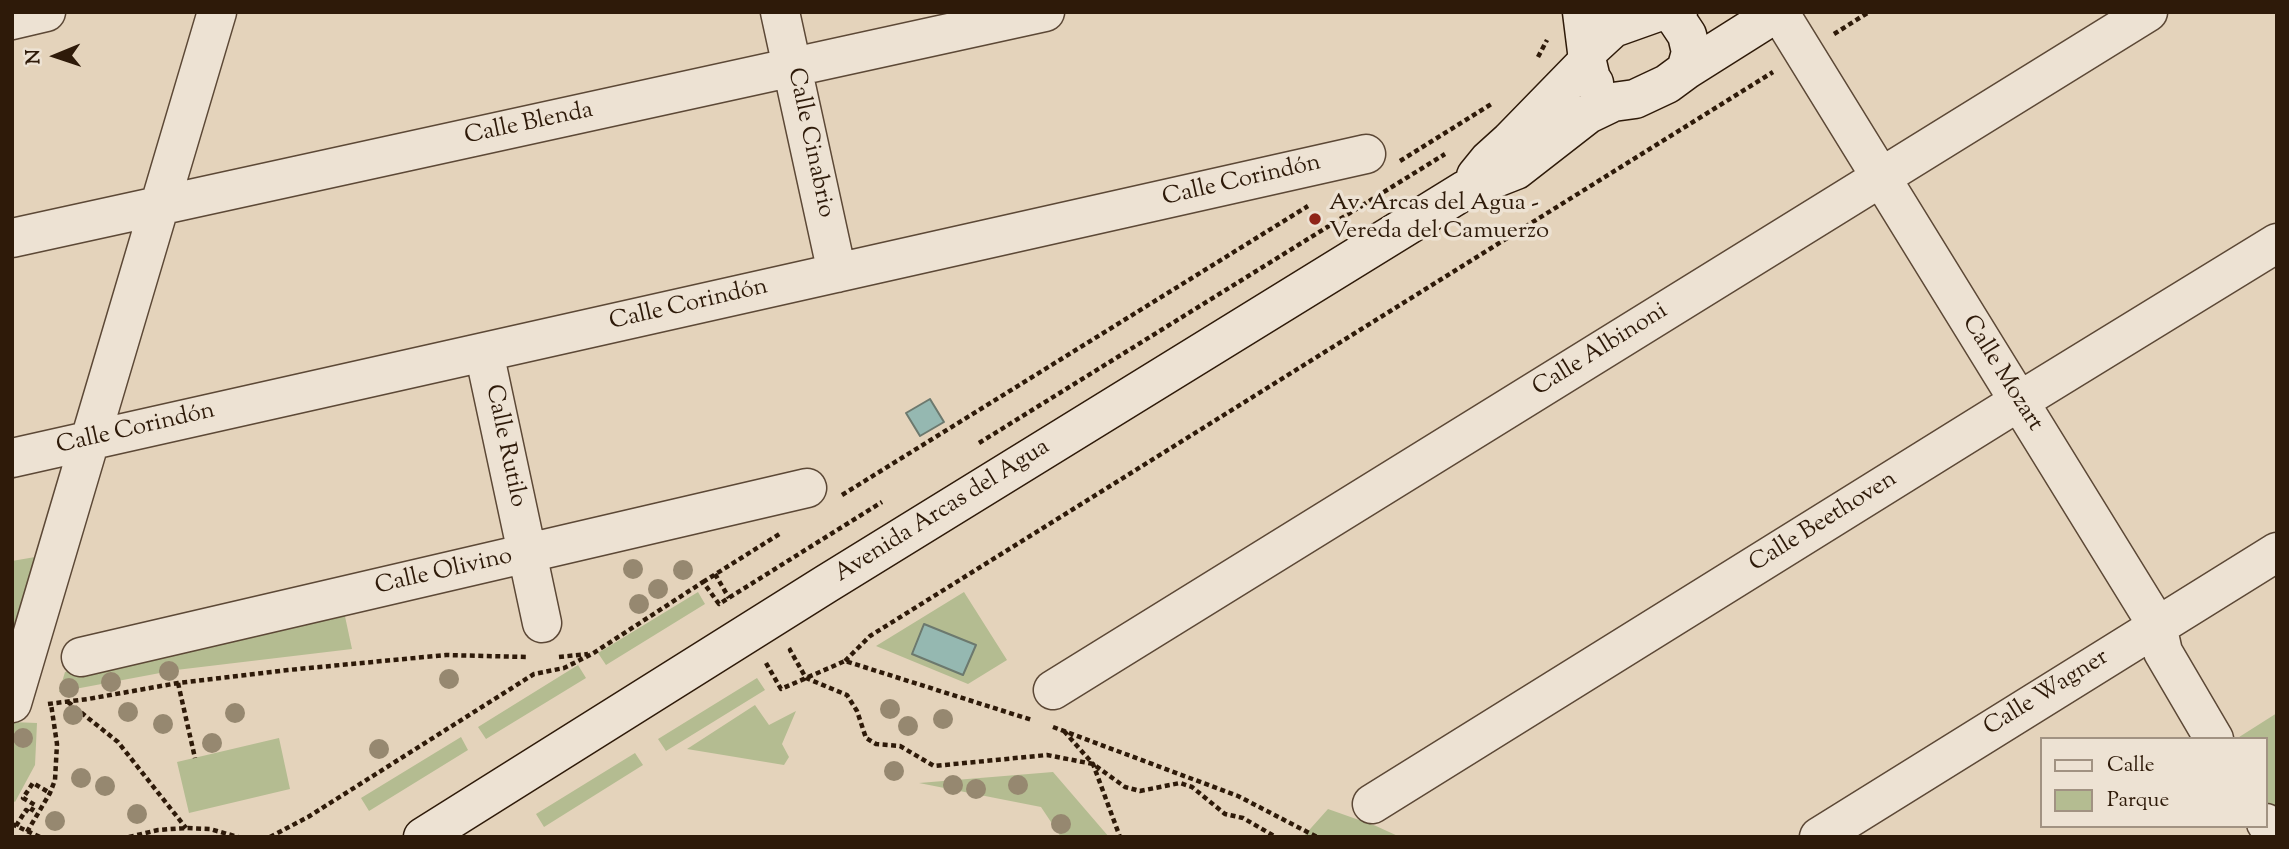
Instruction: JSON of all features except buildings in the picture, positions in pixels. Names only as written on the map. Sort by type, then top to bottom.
[{"type":"street","points":[[12,20],[46,12]]},
{"type":"street","points":[[24,704],[90,440],[217,12]]},
{"type":"street","name":"Calle Cinabrio","points":[[780,12],[838,273]]},
{"type":"street","name":"Calle Blenda","points":[[12,238],[1045,12]]},
{"type":"street","points":[[1582,12],[1591,79],[1613,102],[1635,99],[1667,85],[1685,70],[1778,12]]},
{"type":"street","name":"Calle Mozart","points":[[1778,12],[2157,625],[2163,652],[2213,737]]},
{"type":"street","name":"Calle Albinoni","points":[[1048,713],[1880,178],[2148,12]]},
{"type":"street","points":[[1587,57],[1613,28],[1669,13],[1687,35],[1691,52],[1685,70]]},
{"type":"street","name":"Avenida Arcas del Agua","points":[[1465,190],[1489,160],[1510,141],[1587,57]]},
{"type":"street","name":"Avenida Arcas del Agua","points":[[424,837],[749,632],[1465,190],[1516,170],[1588,114],[1613,102]]},
{"type":"street","name":"Calle Corindón","points":[[12,458],[838,273],[1381,159]]},
{"type":"street","name":"Calle Beethoven","points":[[1372,804],[2018,401],[2277,243]]},
{"type":"street","name":"Calle Rutilo","points":[[484,352],[527,554],[542,646]]},
{"type":"street","name":"Calle Olivino","points":[[81,657],[527,554],[824,492]]},
{"type":"street","name":"Calle Wagner","points":[[1819,837],[2277,552]]},
{"type":"path","points":[[715,574],[781,689],[845,661],[882,628],[1869,12]]},
{"type":"path","points":[[1535,61],[1546,46],[1548,34]]},
{"type":"path","points":[[1381,159],[1498,100]]},
{"type":"path","points":[[970,449],[1447,152]]},
{"type":"path","points":[[824,492],[1309,205]]},
{"type":"path","points":[[703,582],[719,604],[887,500]]},
{"type":"path","points":[[270,837],[308,817],[534,674],[564,668],[592,654],[784,532]]},
{"type":"path","points":[[24,704],[67,701],[178,683],[288,670],[542,646],[592,654]]},
{"type":"path","points":[[790,650],[806,678],[847,695],[857,711],[866,738],[876,744],[900,746],[934,766],[1047,755],[1093,764]]},
{"type":"path","points":[[845,661],[1048,713],[1093,764],[1125,787],[1140,791],[1180,783],[1192,787],[1225,814],[1243,818],[1276,837]]},
{"type":"path","points":[[178,683],[195,758]]},
{"type":"path","points":[[67,701],[118,742],[186,828]]},
{"type":"path","points":[[27,832],[55,780],[58,744],[51,703]]},
{"type":"path","points":[[1063,730],[1238,796],[1305,834],[1317,837]]},
{"type":"path","points":[[1093,764],[1120,837]]},
{"type":"path","points":[[40,837],[14,825],[26,810],[30,813],[35,805],[23,798],[33,783],[50,793]]},
{"type":"path","points":[[130,837],[159,830],[186,828],[210,829],[238,837]]},
{"type":"green space","points":[[41,556],[12,635],[12,561]]},
{"type":"green space","points":[[698,592],[705,604],[606,665],[598,653]]},
{"type":"green space","points":[[964,592],[1007,660],[968,684],[876,646]]},
{"type":"green space","points":[[343,607],[352,649],[176,670],[59,692],[65,672]]},
{"type":"green space","points":[[578,665],[586,678],[486,739],[478,727]]},
{"type":"green space","points":[[757,678],[765,690],[666,751],[658,739]]},
{"type":"green space","points":[[755,705],[769,725],[796,711],[782,744],[789,757],[784,765],[687,749]]},
{"type":"green space","points":[[2277,713],[2277,824],[2268,813],[2268,737],[2239,737]]},
{"type":"green space","points":[[12,722],[37,723],[35,765],[15,802],[12,800]]},
{"type":"green space","points":[[461,737],[468,750],[369,811],[361,798]]},
{"type":"green space","points":[[279,738],[290,789],[189,813],[177,762]]},
{"type":"green space","points":[[635,753],[643,765],[544,827],[536,814]]},
{"type":"green space","points":[[1053,772],[1109,837],[1061,837],[1041,807],[919,783]]},
{"type":"green space","points":[[1328,809],[1376,826],[1400,837],[1303,837]]},
{"type":"water","points":[[930,399],[944,422],[920,436],[906,413]]},
{"type":"water","points":[[924,624],[976,645],[963,675],[912,654]]},
{"type":"place","name":"Av. Arcas del Agua - Vereda del Camuerzo","points":[[1315,219]]}]
